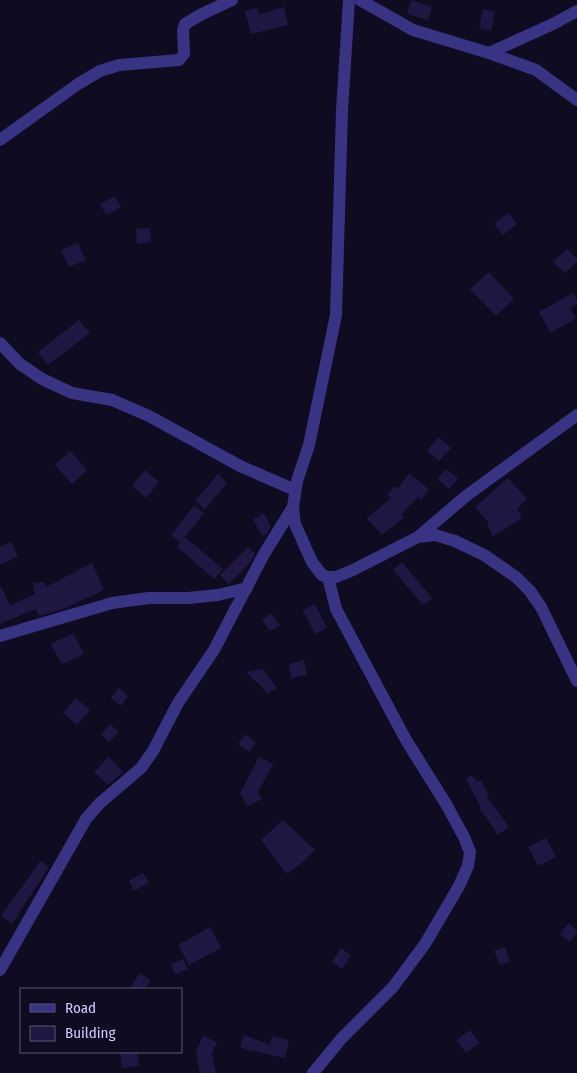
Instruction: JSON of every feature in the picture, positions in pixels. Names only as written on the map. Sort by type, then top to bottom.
[{"type":"street","points":[[0,140],[78,84],[100,71],[119,65],[178,60],[184,54],[183,30],[185,24],[232,0]]},
{"type":"street","points":[[349,0],[342,111],[336,315],[308,445],[297,481],[293,506],[295,524],[312,562],[322,575],[328,577],[336,576],[353,570],[418,537],[466,496],[577,415]]},
{"type":"street","points":[[360,0],[412,30],[489,53],[536,70],[577,100]]},
{"type":"street","points":[[489,53],[577,11]]},
{"type":"street","points":[[0,343],[20,364],[42,379],[72,393],[112,400],[149,416],[240,466],[296,490]]},
{"type":"street","points":[[0,970],[86,819],[100,803],[141,768],[153,751],[178,703],[214,650],[264,554],[293,506]]},
{"type":"street","points":[[418,537],[435,535],[455,541],[484,556],[516,577],[541,606],[577,681]]},
{"type":"street","points":[[313,1073],[341,1038],[393,987],[425,944],[459,886],[468,866],[470,852],[446,804],[406,740],[336,609],[328,577]]},
{"type":"street","points":[[0,636],[112,604],[149,598],[188,598],[218,595],[247,588]]},
{"type":"building","points":[[411,0],[432,7],[428,20],[407,14]]},
{"type":"building","points":[[284,7],[288,25],[251,34],[245,11],[257,8],[259,14]]},
{"type":"building","points":[[483,9],[495,12],[491,31],[479,28]]},
{"type":"building","points":[[115,196],[121,207],[106,215],[100,204]]},
{"type":"building","points":[[508,213],[517,224],[503,235],[494,224]]},
{"type":"building","points":[[150,228],[151,242],[137,244],[136,229]]},
{"type":"building","points":[[78,243],[86,260],[69,267],[61,250]]},
{"type":"building","points":[[567,249],[577,259],[577,262],[565,273],[553,262]]},
{"type":"building","points":[[489,272],[514,299],[496,316],[470,289]]},
{"type":"building","points":[[573,293],[577,304],[570,308],[576,318],[551,333],[539,312]]},
{"type":"building","points":[[79,320],[90,333],[48,365],[38,352]]},
{"type":"building","points":[[438,437],[451,448],[439,461],[427,451]]},
{"type":"building","points":[[70,451],[87,470],[72,484],[55,465]]},
{"type":"building","points":[[446,469],[458,478],[449,489],[437,479]]},
{"type":"building","points":[[145,470],[159,482],[146,498],[132,486]]},
{"type":"building","points":[[218,474],[227,483],[205,509],[195,501]]},
{"type":"building","points":[[409,474],[429,489],[421,500],[418,497],[401,514],[404,517],[382,535],[367,518],[391,498],[387,494],[396,486],[398,488]]},
{"type":"building","points":[[508,478],[527,499],[517,509],[522,518],[493,536],[487,524],[489,523],[475,507]]},
{"type":"building","points":[[194,506],[204,513],[180,543],[171,535]]},
{"type":"building","points":[[264,513],[271,527],[267,534],[262,536],[253,519]]},
{"type":"building","points":[[185,537],[223,569],[214,579],[177,547]]},
{"type":"building","points":[[11,542],[18,556],[0,565],[0,547]]},
{"type":"building","points":[[248,547],[255,554],[249,564],[229,584],[220,575]]},
{"type":"building","points":[[402,562],[432,598],[423,605],[393,570]]},
{"type":"building","points":[[92,563],[104,590],[63,609],[39,616],[36,609],[0,624],[0,585],[10,605],[35,594],[33,583],[45,582],[46,587]]},
{"type":"building","points":[[315,604],[327,628],[315,634],[303,610]]},
{"type":"building","points":[[271,613],[280,625],[270,631],[262,620]]},
{"type":"building","points":[[73,633],[84,654],[61,663],[51,644]]},
{"type":"building","points":[[304,660],[307,675],[291,678],[289,664]]},
{"type":"building","points":[[263,669],[277,688],[267,694],[246,672]]},
{"type":"building","points":[[119,688],[128,696],[121,706],[111,698]]},
{"type":"building","points":[[76,698],[90,710],[77,725],[63,713]]},
{"type":"building","points":[[110,724],[119,732],[109,742],[101,734]]},
{"type":"building","points":[[245,734],[256,742],[249,752],[238,744]]},
{"type":"building","points":[[109,757],[123,772],[108,785],[94,772]]},
{"type":"building","points":[[259,757],[273,764],[258,792],[262,799],[247,806],[240,793]]},
{"type":"building","points":[[472,775],[477,782],[481,780],[488,794],[486,795],[509,827],[498,835],[480,809],[466,779]]},
{"type":"building","points":[[283,820],[315,850],[287,874],[261,840]]},
{"type":"building","points":[[546,838],[556,857],[538,866],[528,847]]},
{"type":"building","points":[[40,861],[49,867],[12,924],[1,916]]},
{"type":"building","points":[[143,873],[149,883],[134,891],[129,881]]},
{"type":"building","points":[[569,923],[577,931],[570,942],[560,934]]},
{"type":"building","points":[[210,927],[221,948],[189,965],[178,945]]},
{"type":"building","points":[[505,947],[510,961],[500,965],[494,951]]},
{"type":"building","points":[[341,948],[351,955],[342,969],[332,962]]},
{"type":"building","points":[[183,959],[188,969],[175,975],[171,964]]},
{"type":"building","points":[[140,973],[151,980],[145,988],[130,988]]},
{"type":"building","points":[[470,1030],[480,1043],[466,1053],[456,1040]]},
{"type":"building","points":[[244,1035],[270,1045],[272,1036],[289,1040],[285,1058],[253,1052],[240,1047]]},
{"type":"building","points":[[203,1036],[217,1042],[212,1054],[216,1073],[200,1073],[196,1052]]},
{"type":"building","points":[[120,1053],[137,1053],[139,1066],[122,1068]]}]
